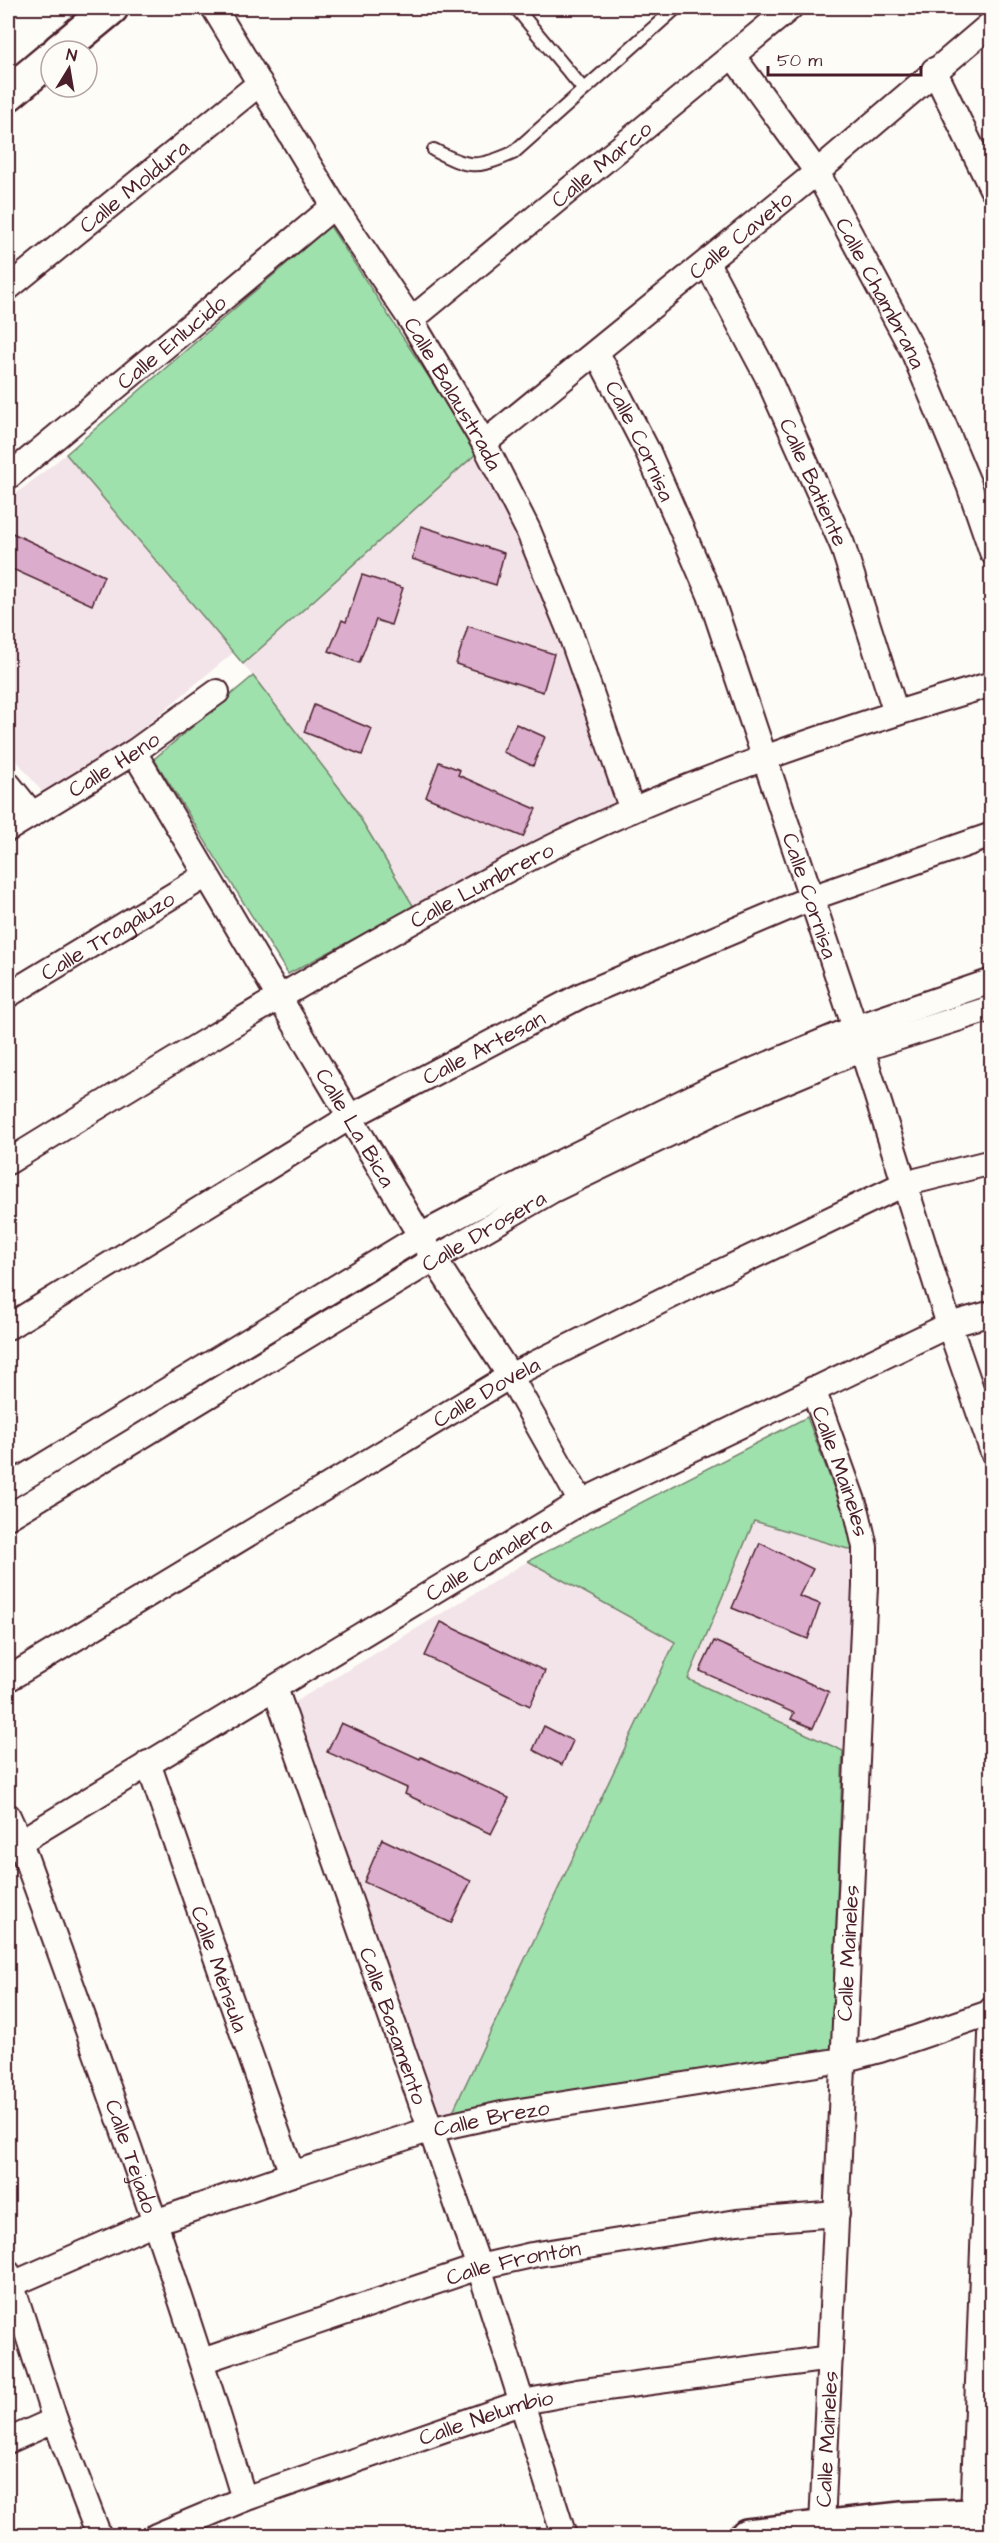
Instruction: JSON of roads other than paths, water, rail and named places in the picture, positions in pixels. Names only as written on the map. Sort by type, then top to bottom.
[{"type":"main road","points":[[74,39],[111,8]]},
{"type":"main road","points":[[8,94],[39,68]]},
{"type":"main road","points":[[747,2535],[822,2526],[980,2522]]},
{"type":"street","name":"Calle Balaustrada","points":[[214,8],[334,206],[411,320],[484,443],[528,530],[568,627],[632,810]]},
{"type":"street","name":"Calle Marco","points":[[411,320],[790,8]]},
{"type":"street","name":"Calle Caveto","points":[[484,443],[707,263],[992,23]]},
{"type":"street","name":"Calle Chambrana","points":[[733,56],[817,172],[913,351],[969,485],[992,552]]},
{"type":"street","points":[[934,70],[992,189]]},
{"type":"street","name":"Calle Moldura","points":[[8,288],[260,83]]},
{"type":"street","name":"Calle Enlucido","points":[[8,477],[334,206]]},
{"type":"street","name":"Calle Batiente","points":[[707,263],[767,376],[842,544],[896,713]]},
{"type":"street","name":"Calle Cornisa","points":[[597,353],[648,452],[710,594],[992,1450]]},
{"type":"street","name":"Calle Lumbrero","points":[[8,1162],[278,997],[457,896],[550,849],[632,810],[764,758],[896,713],[992,684]]},
{"type":"street","name":"Calle Heno","points":[[8,829],[134,752],[217,692]]},
{"type":"street","name":"Calle La Bica","points":[[134,752],[205,876],[422,1235],[434,1259],[510,1376],[581,1502]]},
{"type":"street","points":[[8,784],[32,814]]},
{"type":"street","name":"Calle Artesan","points":[[8,1327],[350,1117],[582,994],[811,898],[992,835]]},
{"type":"street","name":"Calle Tragaluzo","points":[[8,995],[205,876]]},
{"type":"street","name":"Calle Drosera","points":[[8,1487],[422,1235],[544,1170],[709,1089],[858,1038],[992,981]]},
{"type":"street","name":"Calle Drosera","points":[[8,1517],[434,1259],[551,1191],[729,1105],[858,1038],[992,1008]]},
{"type":"street","name":"Calle Dovela","points":[[8,1679],[510,1376],[904,1184],[992,1162]]},
{"type":"street","name":"Calle Canalera","points":[[14,1845],[581,1502],[949,1325],[992,1314]]},
{"type":"street","name":"Calle Maineles","points":[[813,1389],[857,1512],[865,1547],[822,2526]]},
{"type":"street","name":"Calle Basamento","points":[[275,1688],[479,2267],[564,2535]]},
{"type":"street","name":"Calle Ménsula","points":[[148,1762],[292,2174]]},
{"type":"street","name":"Calle Tejado","points":[[8,1816],[14,1845],[86,2023],[155,2222],[202,2361],[244,2499]]},
{"type":"street","points":[[980,2522],[991,2011]]},
{"type":"street","name":"Calle Brezo","points":[[9,2281],[155,2222],[292,2174],[429,2130],[507,2113],[842,2060],[880,2050],[991,2011]]},
{"type":"street","name":"Calle Frontón","points":[[202,2361],[479,2267],[532,2255],[737,2222],[837,2214]]},
{"type":"street","points":[[9,2281],[55,2420],[99,2535]]},
{"type":"street","name":"Calle Nelumbio","points":[[156,2535],[244,2499],[523,2402],[577,2392],[830,2358]]},
{"type":"street","points":[[8,2440],[55,2420]]},
{"type":"lane","points":[[516,8],[584,90]]},
{"type":"lane","points":[[434,150],[458,163],[487,165],[513,153],[676,8]]}]
